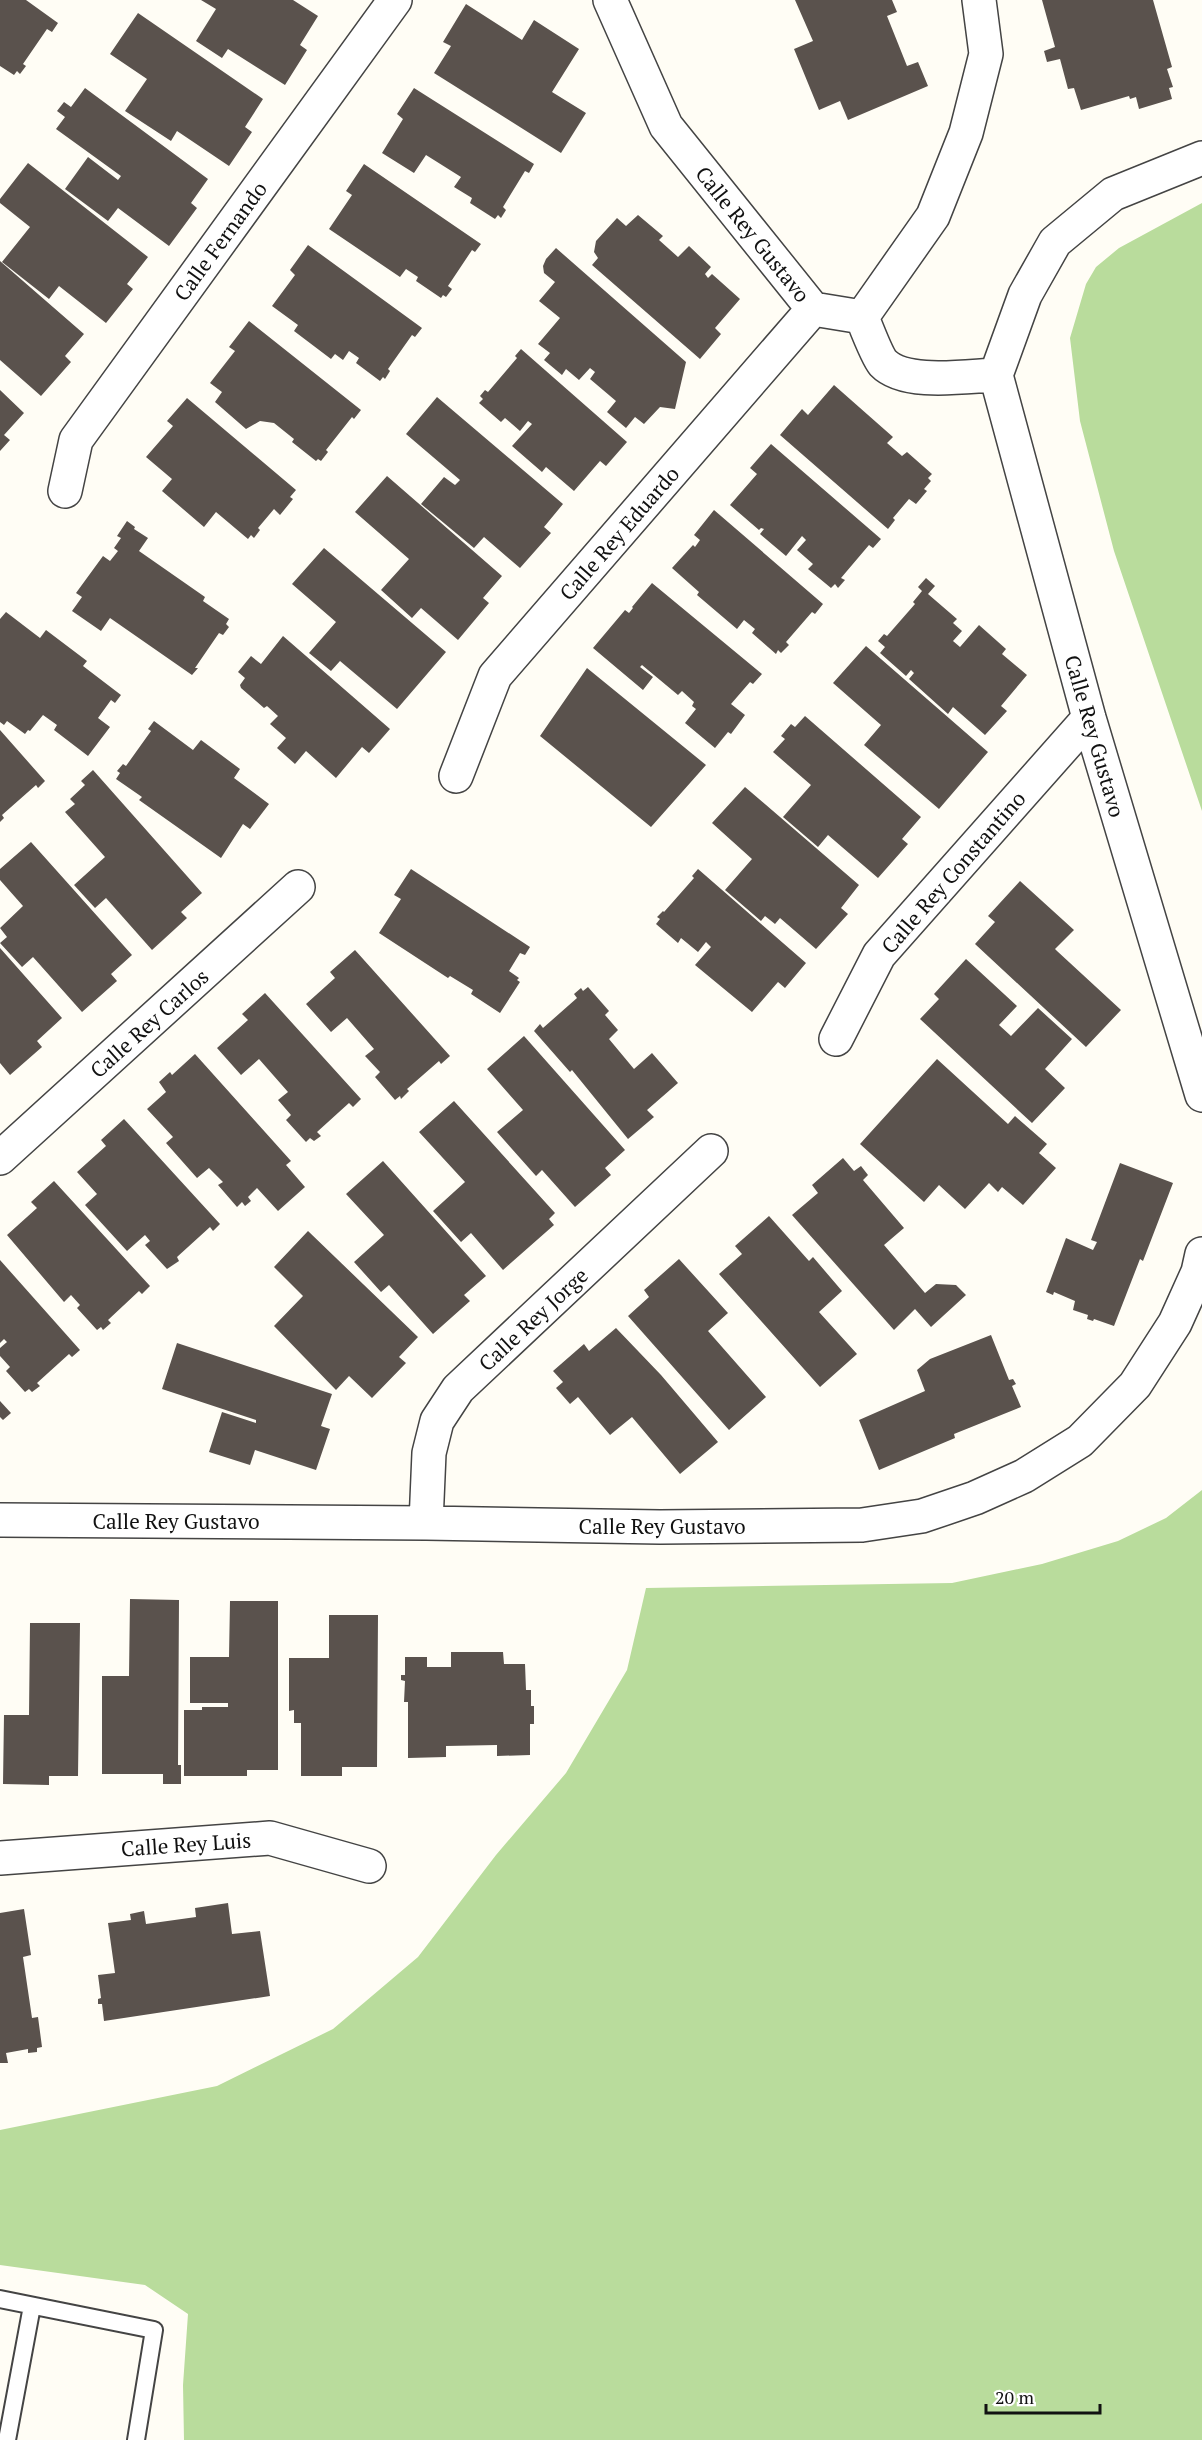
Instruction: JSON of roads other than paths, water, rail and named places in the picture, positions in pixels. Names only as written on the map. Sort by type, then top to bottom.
[{"type":"street","name":"Calle Fernando","points":[[65,491],[76,440],[395,0]]},
{"type":"street","name":"Calle Rey Gustavo","points":[[610,0],[666,126],[813,309],[862,317]]},
{"type":"street","points":[[979,0],[986,54],[966,133],[933,216],[862,317],[883,363],[908,376],[934,378],[996,375],[1025,296],[1055,242],[1113,194],[1202,158]]},
{"type":"street","name":"Calle Rey Eduardo","points":[[456,776],[495,676],[813,309]]},
{"type":"street","name":"Calle Rey Gustavo","points":[[996,375],[1089,718],[1202,1095]]},
{"type":"street","name":"Calle Rey Constantino","points":[[836,1039],[879,955],[1089,718]]},
{"type":"street","name":"Calle Rey Carlos","points":[[0,1158],[298,887]]},
{"type":"street","name":"Calle Rey Jorge","points":[[426,1523],[429,1453],[437,1421],[458,1389],[711,1151]]},
{"type":"street","name":"Calle Rey Gustavo","points":[[0,1520],[660,1527],[862,1525],[922,1516],[975,1498],[1024,1476],[1080,1441],[1135,1385],[1175,1323],[1198,1272],[1202,1254]]},
{"type":"street","name":"Calle Rey Luis","points":[[0,1858],[270,1838],[369,1866]]},
{"type":"lane","points":[[0,2299],[154,2331],[136,2440]]},
{"type":"lane","points":[[7,2440],[32,2306]]}]
